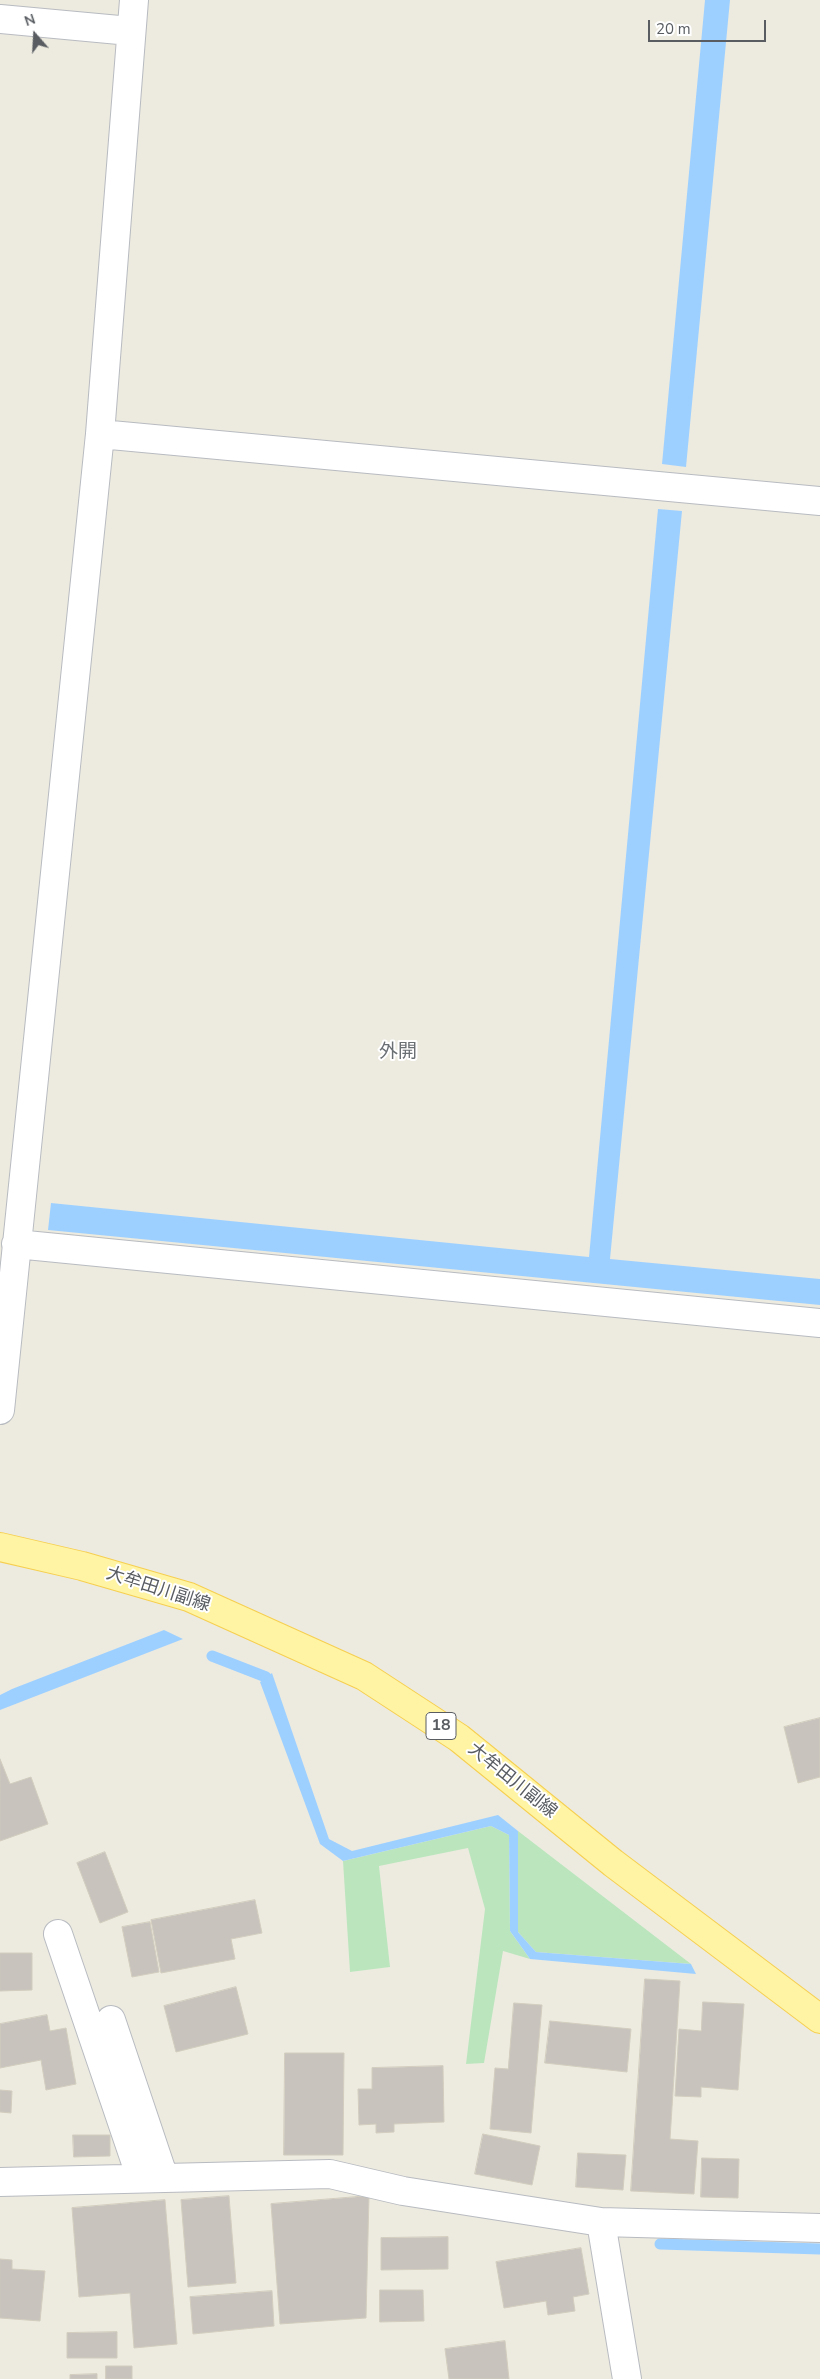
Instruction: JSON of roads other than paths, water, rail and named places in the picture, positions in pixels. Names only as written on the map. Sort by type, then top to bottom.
[{"type":"main road","name":"大牟田川副線","points":[[0,1547],[82,1566],[189,1597],[364,1676],[459,1738],[613,1863],[820,2019]]},
{"type":"street","points":[[0,1410],[100,434],[130,31],[134,0]]},
{"type":"street","points":[[0,19],[130,31]]},
{"type":"street","points":[[100,434],[820,501]]},
{"type":"street","points":[[16,1244],[820,1323]]},
{"type":"street","points":[[58,1934],[153,2178]]},
{"type":"street","points":[[111,2020],[153,2178]]},
{"type":"street","points":[[0,2182],[330,2174],[403,2191],[601,2222],[820,2228]]},
{"type":"street","points":[[601,2222],[627,2379]]},
{"type":"water","points":[[705,0],[730,0],[686,467],[662,464]]},
{"type":"water","points":[[658,509],[682,511],[610,1259],[820,1279],[820,1305],[48,1230],[51,1203],[589,1257]]},
{"type":"water","points":[[164,1630],[183,1639],[0,1710],[0,1695],[12,1689]]},
{"type":"water","points":[[272,1673],[329,1839],[352,1851],[498,1815],[518,1831],[518,1932],[536,1952],[691,1964],[696,1974],[530,1959],[510,1931],[509,1835],[491,1826],[343,1861],[320,1844],[260,1682]]},
{"type":"waterway","points":[[212,1656],[266,1677]]},
{"type":"waterway","points":[[660,2244],[820,2249]]},
{"type":"district","name":"外開","points":[[398,1052]]}]
